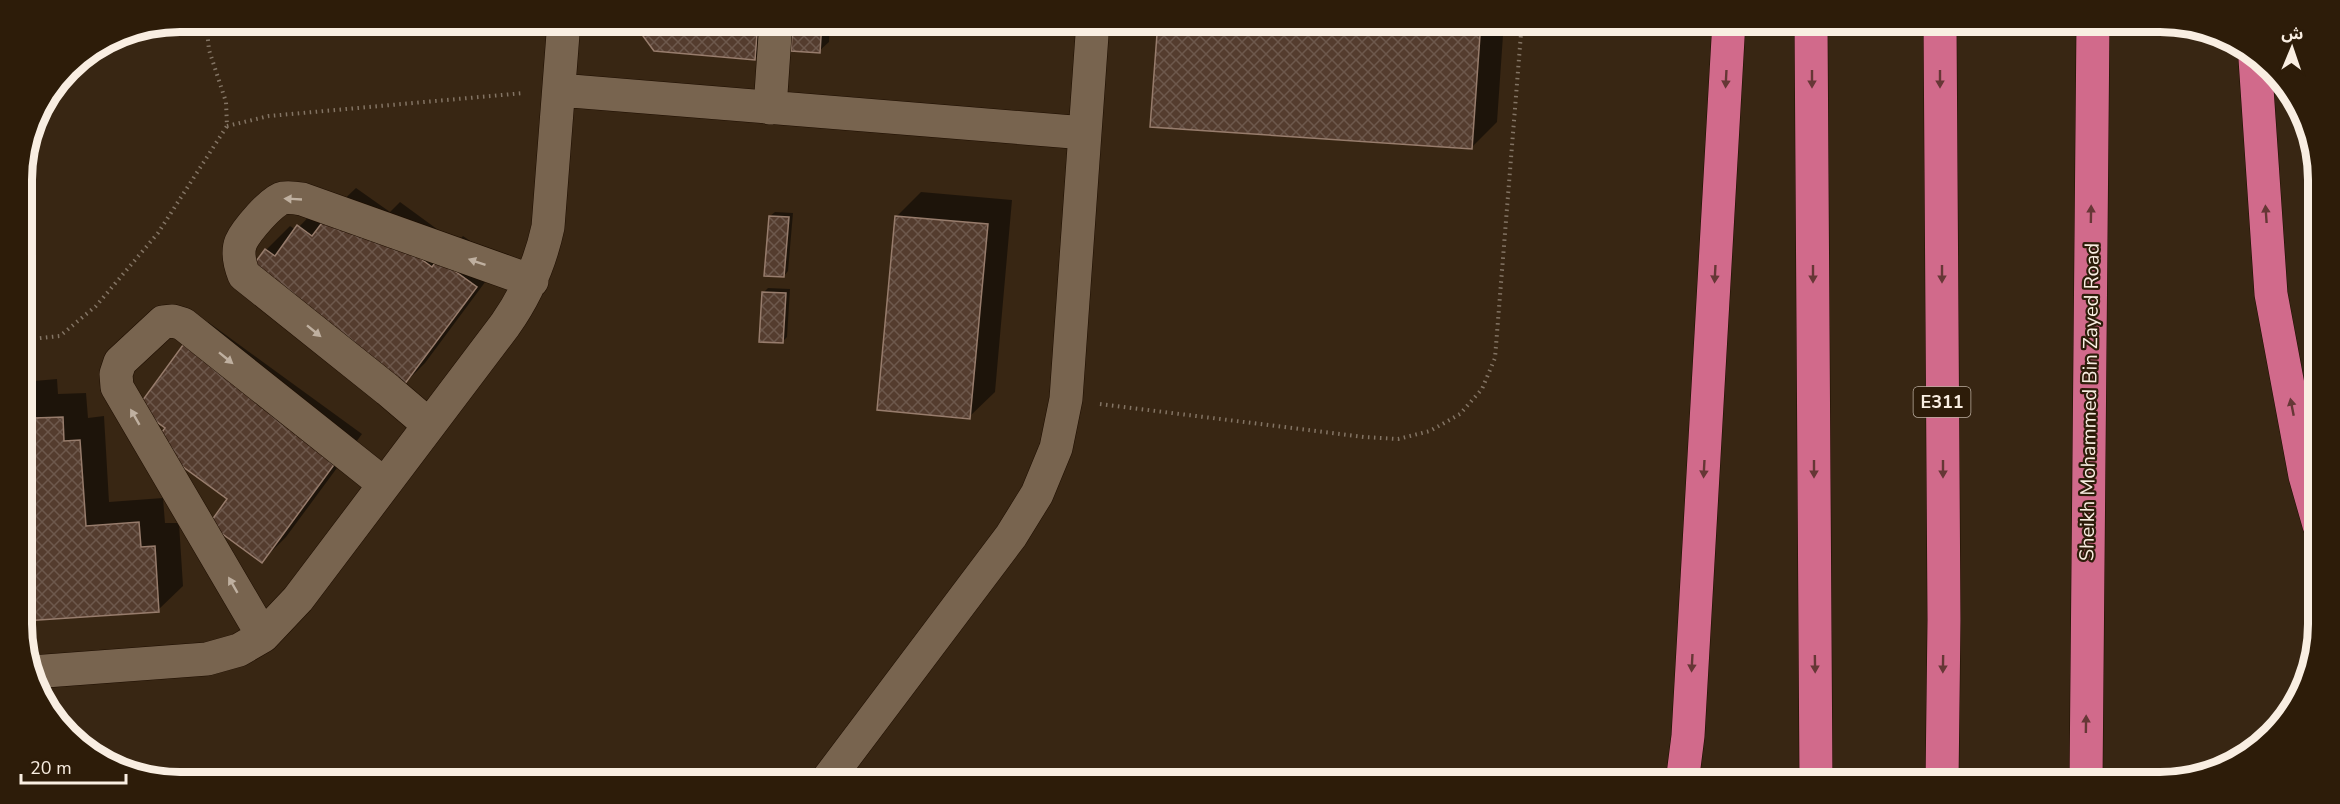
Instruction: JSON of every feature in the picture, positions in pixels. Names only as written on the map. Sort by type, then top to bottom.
[{"type":"highway","points":[[1683,772],[1690,712],[1729,32]]},
{"type":"highway","points":[[1811,32],[1816,772]]},
{"type":"highway","name":"E311","points":[[1940,32],[1944,608],[1942,772]]},
{"type":"highway","name":"Sheikh Mohammed Bin Zayed Road","points":[[2086,772],[2093,32]]},
{"type":"highway","points":[[2255,66],[2271,294],[2308,486]]},
{"type":"street","points":[[39,671],[207,659],[239,650],[263,636],[298,599],[504,325],[532,281],[542,254],[548,226],[563,32]]},
{"type":"street","points":[[770,108],[775,32]]},
{"type":"street","points":[[833,772],[1011,536],[1037,494],[1056,448],[1066,399],[1092,32]]},
{"type":"street","points":[[559,90],[1085,133]]},
{"type":"street","points":[[429,425],[244,275],[239,252],[246,234],[273,202],[282,198],[302,199],[532,281]]},
{"type":"street","points":[[263,636],[117,387],[116,374],[120,362],[163,322],[173,321],[183,324],[384,484]]},
{"type":"path","points":[[32,339],[60,336],[96,306],[159,233],[227,126],[225,102],[209,50],[207,32]]},
{"type":"path","points":[[1066,399],[1364,437],[1398,439],[1430,431],[1460,414],[1482,389],[1496,358],[1521,32]]},
{"type":"path","points":[[227,126],[269,116],[559,90]]},
{"type":"building","points":[[640,32],[757,32],[755,60],[654,51]]},
{"type":"building","points":[[792,32],[821,32],[820,53],[791,51]]},
{"type":"building","points":[[1157,32],[1480,32],[1472,149],[1150,127]]},
{"type":"building","points":[[331,211],[375,225],[432,267],[438,259],[477,287],[401,389],[246,275],[265,249],[275,256],[297,225],[312,236]]},
{"type":"building","points":[[769,216],[789,217],[784,277],[764,276]]},
{"type":"building","points":[[895,216],[988,224],[970,419],[877,410]]},
{"type":"building","points":[[762,292],[786,293],[783,343],[759,342]]},
{"type":"building","points":[[183,345],[339,458],[262,563],[209,524],[227,499],[153,445],[165,428],[137,408]]},
{"type":"building","points":[[32,403],[34,418],[63,417],[64,441],[80,440],[86,526],[139,522],[141,547],[155,546],[159,612],[32,620]]}]
